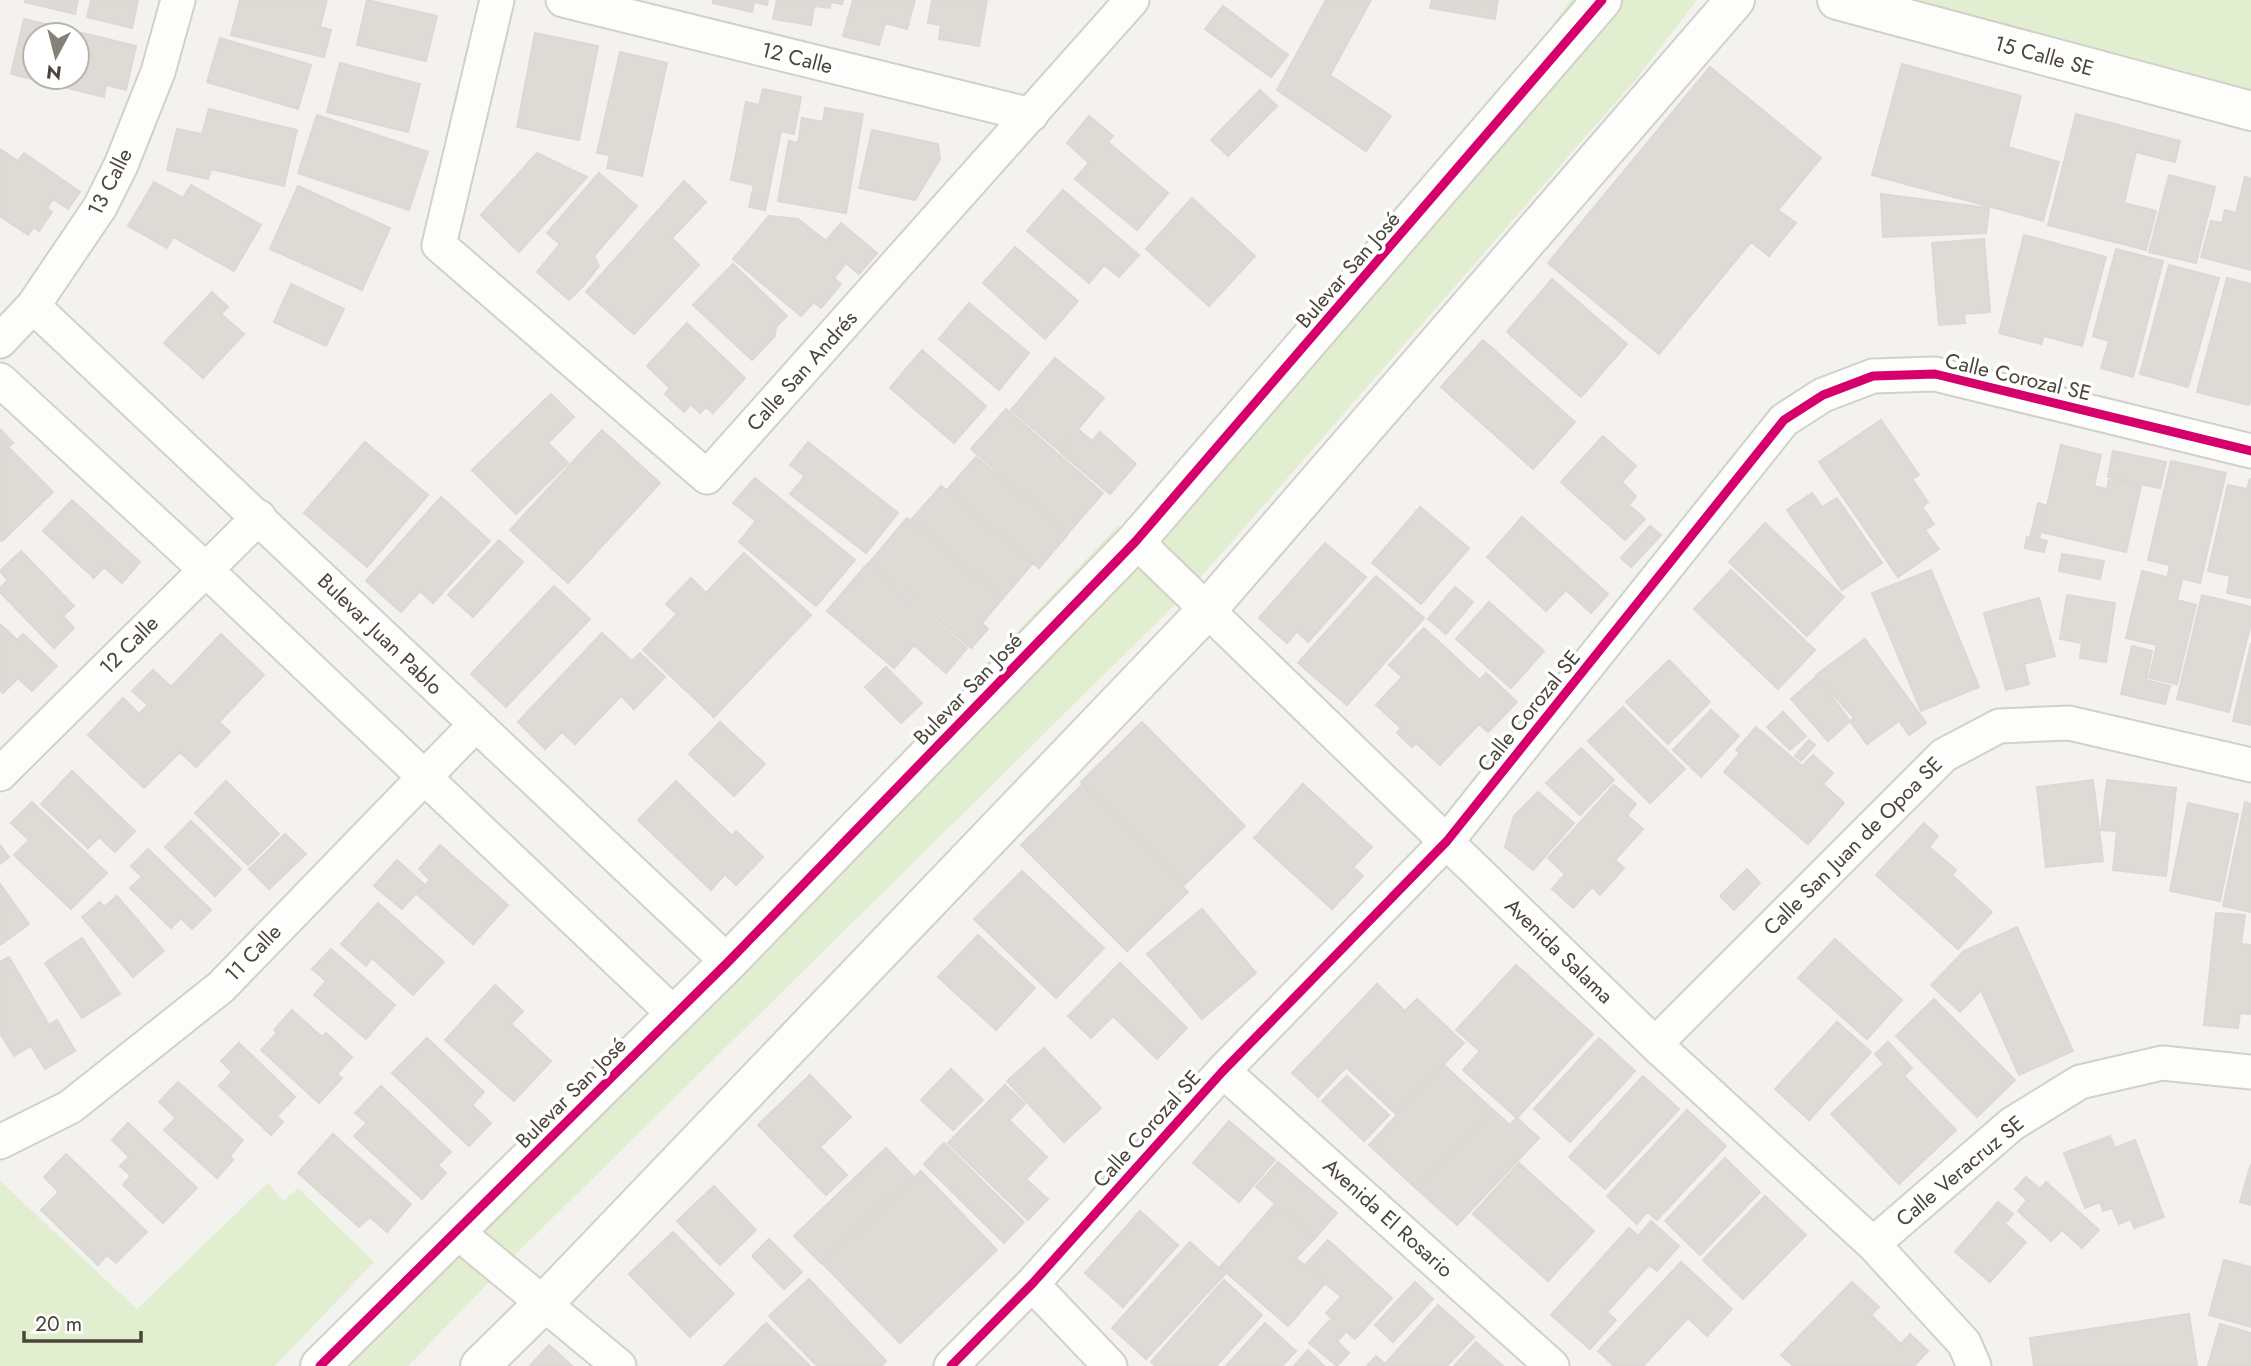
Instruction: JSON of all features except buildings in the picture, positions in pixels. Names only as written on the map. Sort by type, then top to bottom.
[{"type":"street","name":"13 Calle","points":[[0,341],[33,306],[100,207],[121,165],[158,72],[178,0]]},
{"type":"street","name":"Calle San Andrés","points":[[497,0],[439,245],[707,477],[1132,0]]},
{"type":"street","name":"12 Calle","points":[[563,0],[1031,115]]},
{"type":"street","name":"Bulevar San José","points":[[320,1366],[728,962],[1136,541],[1602,0]]},
{"type":"street","points":[[480,1366],[544,1303],[1206,611],[1735,0]]},
{"type":"street","name":"15 Calle SE","points":[[1836,0],[2251,111]]},
{"type":"street","name":"Bulevar Juan Pablo","points":[[33,306],[260,517],[475,725],[728,962]]},
{"type":"street","name":"Calle Corozal SE","points":[[951,1366],[1032,1284],[1223,1071],[1447,841],[1784,420],[1824,394],[1873,376],[1935,374],[2251,451]]},
{"type":"street","points":[[0,380],[205,569],[674,1014]]},
{"type":"street","name":"12 Calle","points":[[0,774],[260,517]]},
{"type":"street","name":"Avenida Salama","points":[[1136,541],[1655,1044],[1873,1244],[1964,1343],[1974,1366]]},
{"type":"street","name":"Calle San Juan de Opoa SE","points":[[1655,1044],[1944,755],[1999,726],[2068,723],[2251,765]]},
{"type":"street","name":"11 Calle","points":[[0,1142],[70,1107],[221,987],[475,725]]},
{"type":"street","name":"Calle Veracruz SE","points":[[1873,1244],[2012,1124],[2080,1082],[2162,1063],[2251,1072]]},
{"type":"street","name":"Avenida El Rosario","points":[[1223,1071],[1552,1366]]},
{"type":"street","points":[[456,1231],[619,1366]]},
{"type":"street","points":[[1032,1284],[1111,1366]]},
{"type":"green space","points":[[1570,0],[1697,0],[1637,78],[1187,593],[1123,525],[1552,26]]},
{"type":"green space","points":[[1881,0],[2251,0],[2251,98]]},
{"type":"green space","points":[[1118,526],[1186,594],[518,1252],[408,1366],[317,1366]]},
{"type":"green space","points":[[0,1181],[137,1309],[268,1183],[283,1201],[298,1188],[374,1262],[275,1366],[0,1366]]},
{"type":"cycle path","points":[[320,1366],[728,962],[1136,541],[1602,0]]},
{"type":"cycle path","points":[[951,1366],[1032,1284],[1223,1071],[1447,841],[1784,420],[1823,395],[1873,376],[1935,374],[2251,451]]}]
